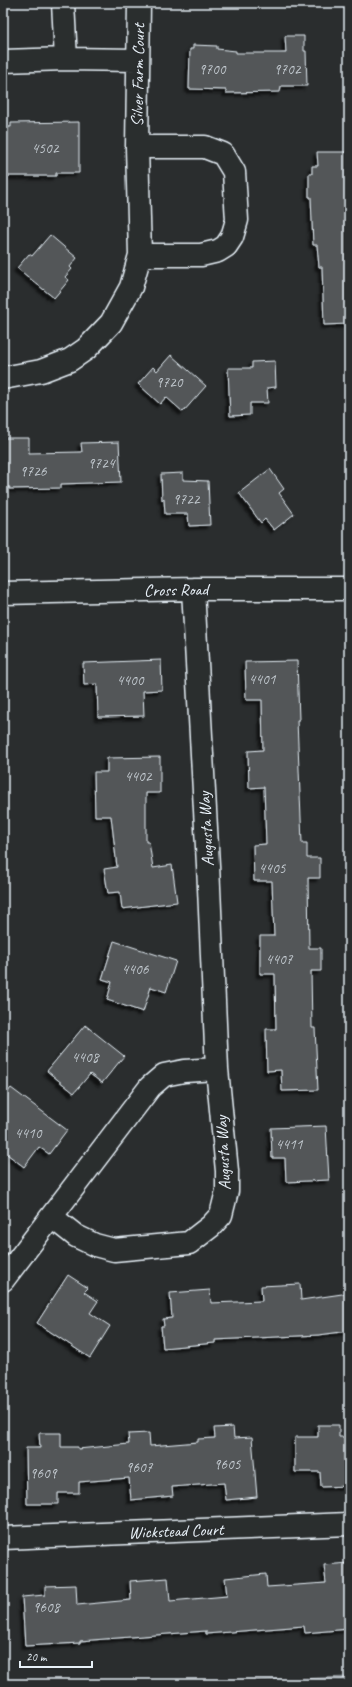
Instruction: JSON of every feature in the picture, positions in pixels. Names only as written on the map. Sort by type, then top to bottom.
[{"type":"street","points":[[63,3],[66,59]]},
{"type":"street","name":"Silver Farm Court","points":[[3,378],[41,372],[70,360],[86,349],[111,323],[131,286],[140,255],[137,147],[137,60],[139,3]]},
{"type":"street","points":[[3,61],[66,59],[137,60]]},
{"type":"street","name":"Silver Farm Court","points":[[137,147],[205,148],[223,154],[234,172],[237,220],[232,237],[226,246],[218,251],[201,255],[140,255]]},
{"type":"street","name":"Cross Road","points":[[3,593],[193,589],[349,588]]},
{"type":"street","name":"Augusta Way","points":[[52,1217],[76,1236],[95,1246],[114,1250],[189,1243],[211,1226],[221,1215],[227,1191],[227,1171],[217,1069],[193,589]]},
{"type":"street","points":[[3,1280],[150,1087],[164,1075],[184,1071],[217,1069]]},
{"type":"street","name":"Wickstead Court","points":[[3,1538],[349,1524]]},
{"type":"shaded area","points":[[349,1677],[349,1684],[162,1684]]},
{"type":"building","points":[[285,36],[304,36],[307,86],[281,86],[280,92],[226,93],[226,90],[189,89],[190,49],[193,49],[193,45],[217,46],[217,49],[236,51],[236,53],[286,53]]},
{"type":"building","points":[[79,122],[79,173],[56,173],[56,176],[3,176],[3,127],[11,127],[11,123]]},
{"type":"building","points":[[317,152],[349,152],[349,324],[324,325],[322,267],[319,267],[317,245],[313,245],[311,197],[309,197],[309,174],[312,174],[312,166],[318,166]]},
{"type":"building","points":[[50,235],[77,258],[70,267],[72,269],[65,277],[69,280],[54,298],[17,268],[29,254],[32,256]]},
{"type":"building","points":[[171,355],[206,386],[183,412],[166,397],[160,404],[138,384],[153,367],[157,371]]},
{"type":"building","points":[[275,361],[276,387],[267,388],[268,403],[250,403],[250,415],[230,416],[228,368],[252,368],[252,362]]},
{"type":"building","points":[[4,438],[29,438],[29,453],[82,452],[81,443],[119,442],[121,482],[61,484],[61,488],[9,489],[10,487],[4,487]]},
{"type":"building","points":[[270,469],[284,489],[279,493],[294,514],[274,530],[265,519],[261,523],[239,493]]},
{"type":"building","points":[[183,473],[183,480],[208,481],[210,525],[189,526],[188,514],[165,514],[164,499],[162,500],[161,474]]},
{"type":"building","points":[[161,660],[162,690],[143,691],[144,716],[98,717],[97,684],[84,685],[83,663]]},
{"type":"building","points":[[297,661],[299,720],[297,720],[302,843],[307,843],[307,858],[320,858],[320,878],[308,878],[309,948],[321,948],[321,971],[311,971],[312,1028],[315,1028],[318,1090],[282,1091],[281,1070],[267,1071],[266,1029],[276,1029],[275,974],[260,974],[260,936],[274,936],[272,881],[254,881],[253,845],[266,844],[264,787],[249,788],[248,751],[263,750],[262,700],[246,700],[245,662]]},
{"type":"building","points":[[160,757],[160,793],[146,793],[146,842],[149,842],[153,868],[172,865],[177,902],[122,909],[120,892],[108,893],[104,869],[117,867],[111,816],[95,816],[94,772],[107,772],[107,758]]},
{"type":"building","points":[[114,941],[176,961],[166,992],[151,987],[143,1012],[107,1000],[112,982],[102,979]]},
{"type":"building","points":[[85,1025],[124,1056],[102,1083],[90,1074],[74,1093],[47,1071]]},
{"type":"building","points":[[11,1088],[67,1130],[49,1154],[39,1147],[24,1167],[3,1151],[3,1098]]},
{"type":"building","points":[[326,1126],[329,1180],[286,1182],[285,1158],[272,1158],[271,1128]]},
{"type":"building","points":[[68,1275],[88,1288],[84,1292],[98,1301],[90,1313],[110,1326],[90,1358],[37,1323]]},
{"type":"building","points":[[300,1284],[301,1300],[349,1293],[349,1331],[319,1335],[215,1340],[215,1343],[163,1348],[161,1326],[164,1326],[163,1319],[172,1318],[170,1293],[210,1290],[211,1303],[262,1301],[261,1286]]},
{"type":"building","points":[[318,1425],[339,1425],[339,1437],[349,1437],[349,1486],[321,1487],[320,1472],[295,1472],[295,1437],[318,1437]]},
{"type":"building","points":[[233,1427],[234,1438],[252,1437],[257,1497],[226,1500],[224,1483],[172,1487],[173,1496],[131,1500],[129,1478],[79,1482],[79,1493],[58,1493],[58,1504],[27,1504],[26,1448],[40,1448],[39,1433],[61,1433],[61,1447],[78,1447],[78,1449],[129,1444],[128,1434],[149,1433],[150,1446],[198,1442],[198,1439],[215,1438],[214,1428]]},
{"type":"building","points":[[349,1563],[349,1629],[305,1633],[304,1626],[206,1634],[206,1631],[80,1641],[80,1643],[25,1646],[22,1597],[45,1595],[45,1586],[76,1585],[77,1605],[131,1600],[130,1581],[168,1578],[170,1601],[227,1596],[225,1578],[266,1574],[267,1587],[326,1583],[324,1565]]}]
